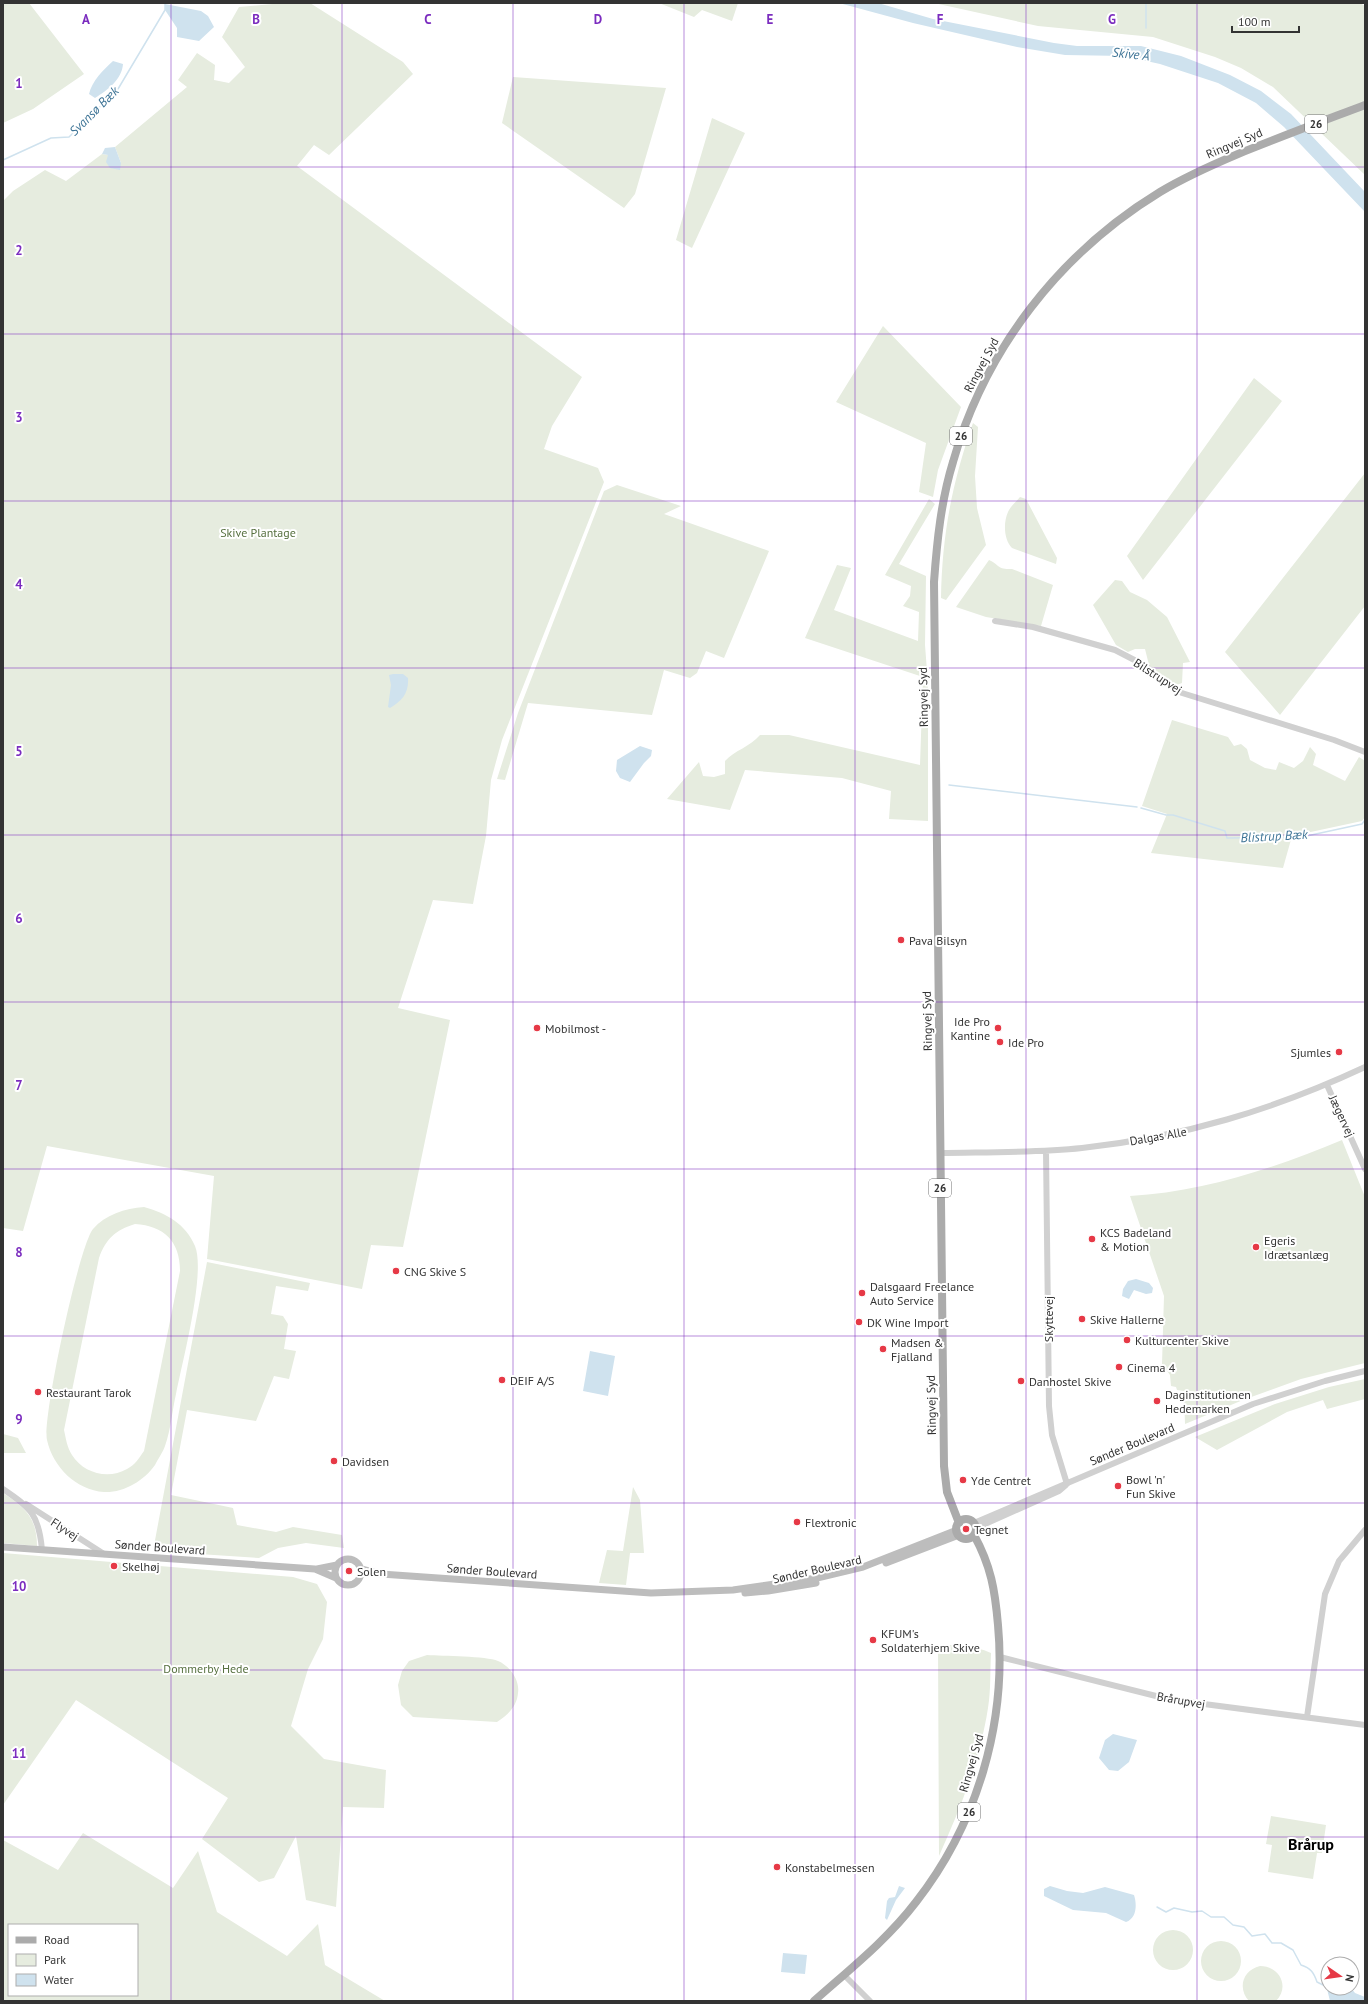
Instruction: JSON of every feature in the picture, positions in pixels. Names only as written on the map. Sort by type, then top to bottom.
[{"type":"main road","name":"Ringvej Syd","points":[[960,1527],[947,1492],[944,1466],[934,582],[942,505],[952,463],[961,435],[986,377],[1009,338],[1050,283],[1084,249],[1118,220],[1161,191],[1200,170],[1267,142],[1365,105]]},
{"type":"main road","name":"26","points":[[960,1527],[974,1531]]},
{"type":"main road","points":[[960,1527],[964,1539],[974,1531]]},
{"type":"main road","name":"Sønder Boulevard","points":[[361,1569],[381,1574],[674,1593],[733,1590],[816,1578],[876,1562],[960,1527]]},
{"type":"main road","name":"Ringvej Syd","points":[[814,2001],[876,1946],[908,1912],[934,1878],[958,1835],[974,1799],[989,1752],[997,1706],[1000,1657],[996,1604],[990,1570],[974,1531]]},
{"type":"main road","name":"Sønder Boulevard","points":[[3,1547],[315,1569],[337,1564]]},
{"type":"main road","points":[[343,1559],[350,1559],[357,1562],[361,1569],[360,1577],[355,1583],[349,1585],[340,1582],[336,1578],[335,1571],[337,1564],[343,1559]]},
{"type":"main road","name":"Sønder Boulevard","points":[[315,1569],[336,1578]]},
{"type":"main road","name":"Sønder Boulevard","points":[[360,1577],[381,1574]]},
{"type":"street","name":"Bilstrupvej","points":[[995,621],[1033,628],[1115,650],[1146,666],[1161,680],[1182,693],[1334,740],[1365,752]]},
{"type":"street","name":"Dalgas Alle","points":[[940,1153],[1046,1151],[1127,1142],[1191,1130],[1253,1112],[1327,1085],[1365,1067]]},
{"type":"street","name":"Jægervej","points":[[1327,1085],[1365,1169]]},
{"type":"street","name":"Skyttevej","points":[[1046,1151],[1049,1406],[1052,1435],[1067,1484]]},
{"type":"street","name":"Sønder Boulevard","points":[[974,1531],[1057,1487],[1253,1404],[1312,1384],[1365,1371]]},
{"type":"street","name":"Flyvej","points":[[3,1488],[104,1554]]},
{"type":"street","name":"Flyvej","points":[[26,1504],[38,1526],[42,1550]]},
{"type":"street","points":[[1307,1717],[1325,1594],[1339,1561],[1346,1550],[1365,1530]]},
{"type":"street","name":"Brårupvej","points":[[1000,1657],[1160,1697],[1365,1725]]},
{"type":"street","points":[[844,1974],[870,2001]]},
{"type":"green space","points":[[3,3],[29,3],[84,74],[33,109],[3,123]]},
{"type":"green space","name":"Skive Plantage","points":[[283,3],[310,3],[403,62],[413,74],[329,155],[314,145],[297,166],[582,377],[552,426],[544,449],[598,468],[604,482],[502,740],[491,780],[486,836],[473,904],[433,900],[398,1008],[450,1020],[403,1247],[371,1245],[362,1289],[207,1259],[214,1176],[47,1146],[23,1231],[3,1228],[3,201],[13,191],[45,170],[66,181],[102,154],[108,155],[121,163],[115,147],[187,87],[178,80],[197,53],[215,65],[214,80],[229,83],[245,67],[222,37],[239,7]]},
{"type":"green space","points":[[659,3],[738,3],[732,21],[702,10],[694,17]]},
{"type":"green space","points":[[934,3],[1360,3],[1365,6],[1365,175],[1273,87],[1241,68],[1215,57],[1153,37],[1038,26]]},
{"type":"green space","points":[[513,77],[666,88],[635,194],[624,208],[502,123]]},
{"type":"green space","points":[[712,118],[745,133],[692,248],[676,240]]},
{"type":"green space","points":[[883,326],[961,407],[938,470],[933,497],[919,492],[926,443],[836,402]]},
{"type":"green space","points":[[1254,378],[1282,401],[1143,580],[1127,556]]},
{"type":"green space","points":[[973,423],[978,427],[975,476],[977,508],[986,545],[946,600],[941,598],[943,553],[946,531],[959,467]]},
{"type":"green space","points":[[1365,473],[1365,606],[1280,715],[1225,652]]},
{"type":"green space","points":[[617,485],[681,506],[664,514],[769,551],[724,658],[706,651],[697,673],[690,678],[664,670],[652,715],[528,703],[505,780],[497,779],[518,713],[604,491]]},
{"type":"green space","points":[[1020,497],[1026,499],[1057,558],[1056,564],[1012,548],[1009,545],[1005,531],[1006,516],[1010,508]]},
{"type":"green space","points":[[929,499],[935,504],[899,564],[926,576],[925,645],[928,684],[928,821],[889,819],[891,791],[842,778],[745,770],[730,810],[667,799],[699,762],[703,776],[714,777],[725,774],[725,761],[733,754],[752,743],[760,735],[789,735],[920,765],[923,677],[805,638],[837,565],[851,568],[834,610],[918,641],[919,612],[903,606],[910,596],[911,586],[885,575]]},
{"type":"green space","points":[[989,560],[1003,569],[1012,569],[1053,585],[1041,626],[986,617],[956,607]]},
{"type":"green space","points":[[1115,580],[1122,581],[1130,592],[1147,600],[1167,617],[1190,662],[1183,663],[1182,683],[1174,686],[1149,665],[1145,649],[1135,649],[1128,652],[1116,645],[1093,605]]},
{"type":"green space","points":[[1172,720],[1228,737],[1234,746],[1241,744],[1247,749],[1250,760],[1265,768],[1276,770],[1279,762],[1294,768],[1303,761],[1310,747],[1316,754],[1313,765],[1345,781],[1359,757],[1365,761],[1365,817],[1362,821],[1292,836],[1283,868],[1151,853],[1167,814],[1142,806]]},
{"type":"green space","name":"Egeris Idrætsanlæg","points":[[1342,1140],[1365,1197],[1365,1363],[1301,1379],[1243,1400],[1185,1424],[1184,1391],[1177,1390],[1176,1387],[1171,1386],[1170,1375],[1162,1364],[1164,1296],[1130,1196],[1184,1190],[1238,1177],[1291,1160]]},
{"type":"green space","points":[[144,1207],[152,1209],[167,1216],[186,1231],[195,1246],[198,1259],[198,1276],[188,1341],[170,1427],[163,1451],[155,1465],[139,1481],[126,1488],[111,1492],[104,1492],[84,1487],[75,1482],[60,1468],[50,1450],[47,1440],[47,1426],[50,1401],[63,1333],[79,1266],[87,1242],[93,1229],[103,1220],[116,1213]],"holes":[[[135,1224],[145,1225],[162,1232],[173,1243],[177,1251],[180,1271],[144,1451],[139,1459],[127,1469],[112,1474],[96,1473],[83,1466],[72,1455],[64,1430],[99,1258],[108,1240],[117,1232]]]},
{"type":"green space","points":[[207,1262],[310,1283],[308,1291],[276,1286],[271,1314],[283,1316],[288,1324],[284,1349],[296,1351],[289,1379],[274,1376],[256,1421],[187,1410],[171,1495],[233,1508],[237,1525],[276,1532],[293,1527],[342,1535],[344,1548],[306,1543],[278,1548],[259,1558],[153,1551]]},
{"type":"green space","points":[[1365,1379],[1365,1399],[1327,1409],[1323,1400],[1287,1412],[1217,1450],[1195,1437],[1275,1404],[1329,1387]]},
{"type":"green space","points":[[3,1434],[18,1438],[26,1453],[3,1453]]},
{"type":"green space","points":[[633,1487],[640,1500],[644,1553],[630,1553],[626,1585],[599,1583],[607,1550],[623,1551]]},
{"type":"green space","points":[[3,1493],[23,1508],[32,1520],[35,1527],[37,1546],[3,1543]]},
{"type":"green space","name":"Dommerby Hede","points":[[3,1553],[293,1577],[317,1584],[327,1602],[323,1639],[308,1669],[291,1726],[324,1759],[386,1770],[384,1808],[343,1807],[336,1907],[306,1900],[296,1836],[274,1878],[259,1882],[202,1839],[228,1798],[76,1700],[3,1805]]},
{"type":"green space","points":[[938,1645],[958,1645],[984,1650],[991,1653],[989,1701],[980,1746],[962,1802],[939,1856]]},
{"type":"green space","points":[[427,1655],[484,1658],[502,1663],[516,1678],[518,1693],[514,1706],[497,1722],[413,1717],[401,1705],[398,1685],[402,1671],[409,1661]]},
{"type":"green space","points":[[1271,1816],[1326,1825],[1322,1853],[1317,1853],[1313,1879],[1268,1872],[1272,1845],[1266,1844]]},
{"type":"green space","points":[[83,1833],[173,1888],[198,1851],[217,1912],[287,1956],[318,1924],[325,1965],[385,2001],[3,2001],[3,1840],[58,1870]]},
{"type":"green space","points":[[1177,1930],[1184,1933],[1190,1939],[1193,1950],[1192,1958],[1184,1967],[1177,1970],[1169,1970],[1162,1967],[1154,1958],[1153,1946],[1156,1939],[1165,1931]]},
{"type":"green space","points":[[1225,1941],[1232,1944],[1238,1950],[1241,1961],[1240,1969],[1232,1978],[1225,1981],[1217,1981],[1210,1978],[1202,1969],[1201,1957],[1204,1950],[1213,1942]]},
{"type":"green space","points":[[1260,1966],[1273,1970],[1278,1973],[1281,1978],[1282,1990],[1276,2001],[1249,2001],[1245,1996],[1243,1985],[1246,1975],[1249,1971]]},
{"type":"water","name":"Skive Å","points":[[839,3],[878,3],[933,19],[1054,43],[1077,46],[1141,46],[1181,56],[1230,75],[1261,91],[1291,114],[1365,192],[1365,212],[1284,127],[1256,103],[1218,83],[1160,64],[1124,56],[1065,55],[1017,47],[913,23]]},
{"type":"water","points":[[165,4],[201,11],[208,16],[214,27],[199,41],[177,37],[177,28],[165,10]]},
{"type":"water","points":[[113,61],[123,64],[120,75],[114,84],[95,98],[89,94],[90,89],[95,80]]},
{"type":"water","points":[[115,147],[121,163],[120,170],[110,168],[106,162],[108,155],[102,154],[105,148]]},
{"type":"water","points":[[403,674],[408,678],[408,683],[404,696],[390,708],[388,707],[391,685],[389,675]]},
{"type":"water","points":[[640,746],[652,750],[651,756],[630,782],[620,778],[616,771],[617,760]]},
{"type":"water","points":[[1136,1279],[1149,1283],[1153,1288],[1152,1293],[1146,1294],[1134,1290],[1129,1299],[1122,1296],[1123,1289],[1128,1281]]},
{"type":"water","points":[[590,1351],[615,1356],[608,1396],[583,1391]]},
{"type":"water","points":[[1113,1734],[1137,1740],[1129,1762],[1118,1771],[1109,1770],[1099,1758],[1105,1740]]},
{"type":"water","points":[[899,1886],[905,1888],[896,1900],[887,1920],[885,1918],[887,1901],[889,1898],[895,1897]]},
{"type":"water","points":[[1050,1886],[1067,1891],[1083,1893],[1105,1887],[1134,1895],[1136,1906],[1134,1914],[1130,1920],[1126,1922],[1106,1913],[1073,1910],[1044,1896],[1044,1889]]},
{"type":"water","points":[[783,1953],[807,1955],[805,1974],[781,1972]]},
{"type":"water","points":[[1360,1995],[1365,1997],[1365,2001],[1330,2001],[1329,1996]]},
{"type":"waterway","name":"Svansø Bæk","points":[[3,160],[51,138],[69,137],[118,89],[165,10],[165,3]]},
{"type":"waterway","points":[[1146,3],[1146,28]]},
{"type":"waterway","name":"Blistrup Bæk","points":[[949,785],[1137,807]]},
{"type":"waterway","name":"Blistrup Bæk","points":[[1141,808],[1166,815],[1173,815],[1225,831],[1227,838],[1302,837],[1362,824],[1365,820]]},
{"type":"waterway","points":[[1157,1907],[1166,1912],[1174,1908],[1192,1912],[1202,1911],[1211,1917],[1224,1917],[1233,1925],[1244,1927],[1252,1936],[1265,1934],[1272,1943],[1281,1943],[1293,1950],[1301,1965],[1310,1969],[1317,1982],[1320,1984]]},
{"type":"place","name":"Pava Bilsyn","points":[[901,940]]},
{"type":"place","name":"Mobilmost -","points":[[537,1028]]},
{"type":"place","name":"Ide Pro Kantine","points":[[998,1028]]},
{"type":"place","name":"Ide Pro","points":[[1000,1042]]},
{"type":"place","name":"Sjumles","points":[[1339,1052]]},
{"type":"place","name":"KCS Badeland & Motion","points":[[1092,1239]]},
{"type":"place","name":"Egeris Idrætsanlæg","points":[[1256,1247]]},
{"type":"place","name":"CNG Skive S","points":[[396,1271]]},
{"type":"place","name":"Dalsgaard Freelance Auto Service","points":[[862,1293]]},
{"type":"place","name":"Skive Hallerne","points":[[1082,1319]]},
{"type":"place","name":"DK Wine Import","points":[[859,1322]]},
{"type":"place","name":"Kulturcenter Skive","points":[[1127,1340]]},
{"type":"place","name":"Madsen & Fjalland","points":[[883,1349]]},
{"type":"place","name":"Cinema 4","points":[[1119,1367]]},
{"type":"place","name":"DEIF A/S","points":[[502,1380]]},
{"type":"place","name":"Danhostel Skive","points":[[1021,1381]]},
{"type":"place","name":"Restaurant Tarok","points":[[38,1392]]},
{"type":"place","name":"Daginstitutionen Hedemarken","points":[[1157,1401]]},
{"type":"place","name":"Davidsen","points":[[334,1461]]},
{"type":"place","name":"Yde Centret","points":[[963,1480]]},
{"type":"place","name":"Bowl 'n' Fun Skive","points":[[1118,1486]]},
{"type":"place","name":"Flextronic","points":[[797,1522]]},
{"type":"place","name":"Tegnet","points":[[966,1529]]},
{"type":"place","name":"Skelhøj","points":[[114,1566]]},
{"type":"place","name":"Solen","points":[[349,1571]]},
{"type":"place","name":"KFUM's Soldaterhjem Skive","points":[[873,1640]]},
{"type":"place","name":"Konstabelmessen","points":[[777,1867]]},
{"type":"district","name":"Brårup","points":[[1311,1844]]}]
